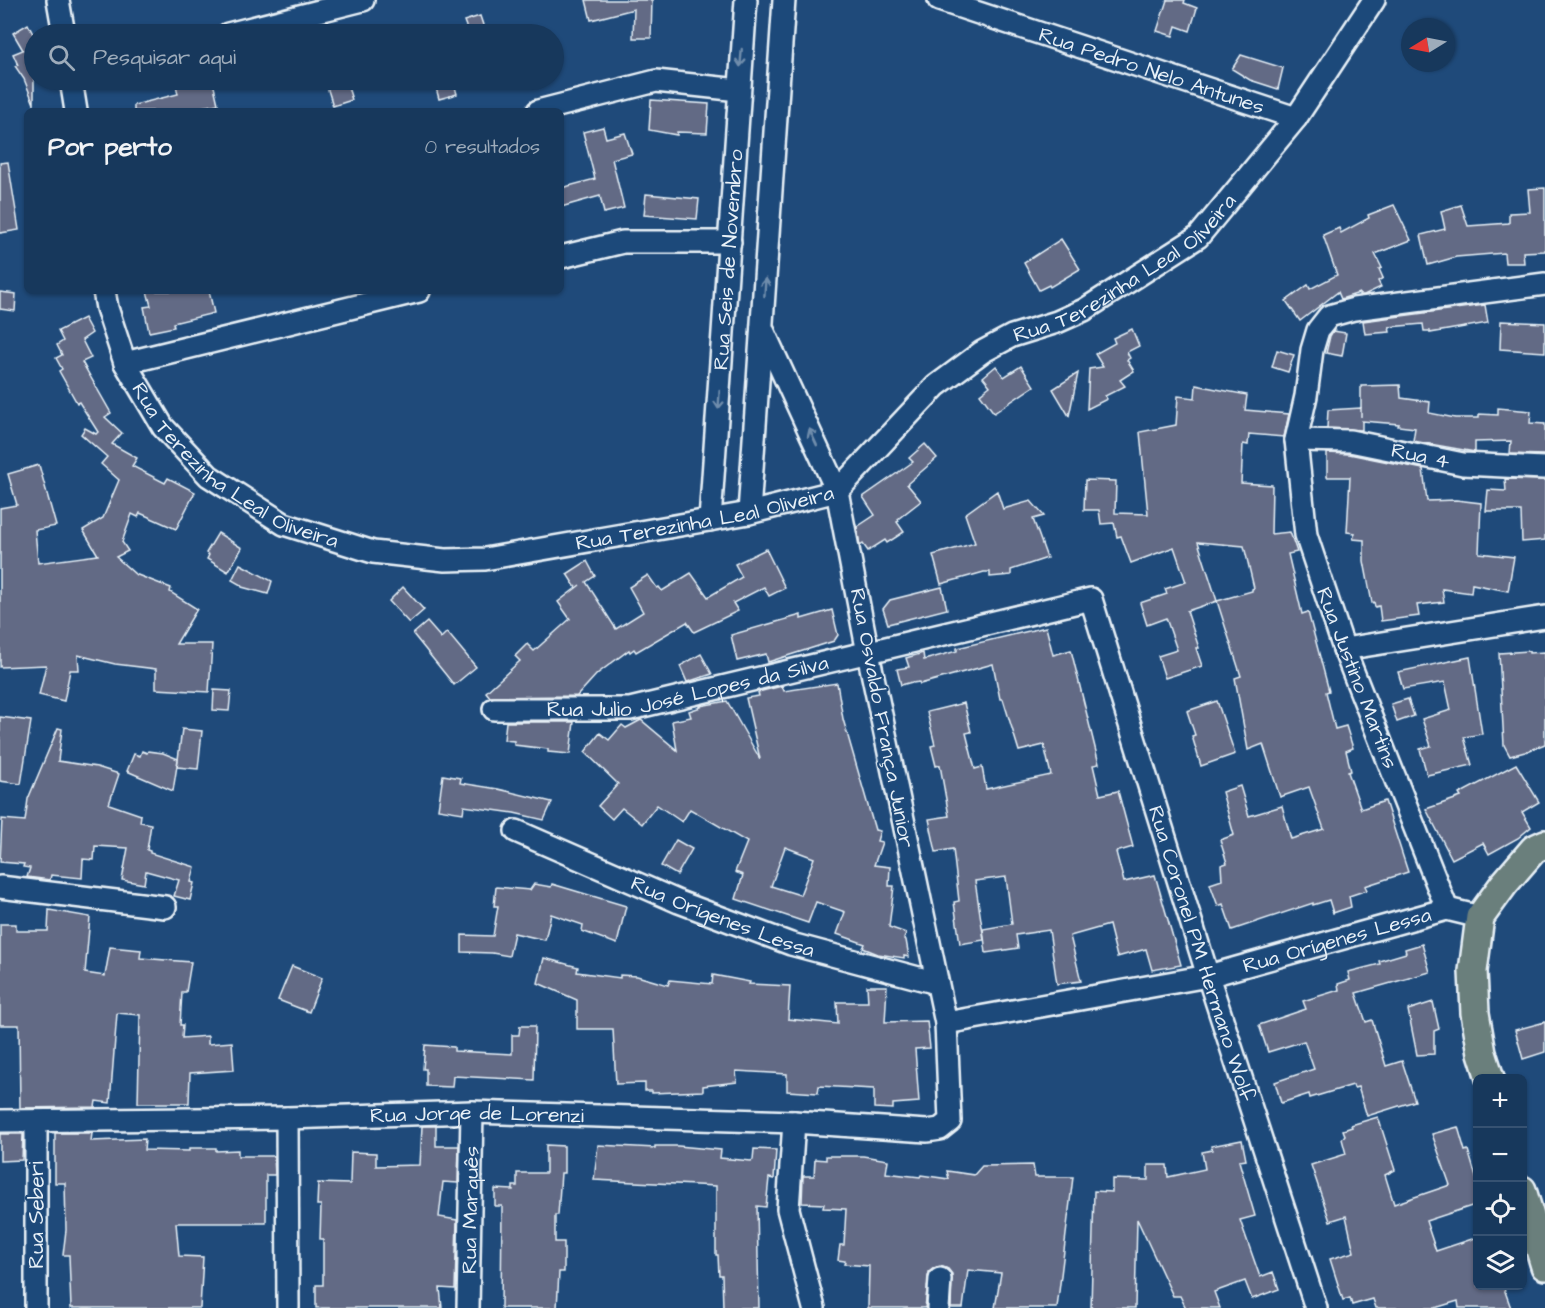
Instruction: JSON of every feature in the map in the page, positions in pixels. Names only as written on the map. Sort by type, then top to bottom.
[{"type":"main road","points":[[1489,1074],[1482,1053],[1475,1013],[1473,971],[1480,917],[1503,884],[1534,849],[1545,844]]},
{"type":"main road","points":[[1527,1207],[1545,1266]]},
{"type":"street","points":[[58,0],[62,24]]},
{"type":"street","points":[[268,24],[363,0]]},
{"type":"street","name":"Rua Seis de Novembro","points":[[710,520],[746,0]]},
{"type":"street","name":"Rua Seis de Novembro","points":[[749,513],[784,0]]},
{"type":"street","name":"Rua Pedro Nelo Antunes","points":[[939,0],[1296,118]]},
{"type":"street","name":"Rua Terezinha Leal Oliveira","points":[[105,294],[124,363],[163,427],[209,477],[284,524],[373,552],[445,560],[485,559],[749,513],[837,490],[936,386],[982,352],[1012,336],[1057,322],[1084,310],[1198,237],[1296,118],[1374,0]]},
{"type":"street","points":[[550,108],[656,81],[739,90]]},
{"type":"street","points":[[72,90],[75,108]]},
{"type":"street","points":[[564,256],[622,242],[730,242]]},
{"type":"street","name":"Rua Justino Martins","points":[[1447,909],[1344,649],[1306,535],[1296,440],[1306,396],[1312,350],[1318,330],[1329,316],[1354,309],[1545,284]]},
{"type":"street","points":[[124,363],[407,294]]},
{"type":"street","name":"Rua Osvaldo França Junior","points":[[762,328],[837,490],[868,653],[946,1023],[950,1121]]},
{"type":"street","name":"Rua 4","points":[[1296,440],[1350,441],[1463,464],[1544,468]]},
{"type":"street","name":"Rua Julio José Lopes da Silva","points":[[494,709],[630,710],[1091,598]]},
{"type":"street","name":"Rua Coronel PM Hermano Wolf","points":[[1091,598],[1208,976],[1316,1308]]},
{"type":"street","points":[[1344,649],[1545,617]]},
{"type":"street","name":"Rua Orígenes Lessa","points":[[516,831],[679,902],[791,944],[937,983]]},
{"type":"street","points":[[0,887],[165,908]]},
{"type":"street","name":"Rua Orígenes Lessa","points":[[946,1023],[1208,976],[1447,909],[1480,917]]},
{"type":"street","name":"Rua Jorge de Lorenzi","points":[[0,1121],[287,1118],[472,1112],[794,1122],[927,1131],[940,1129],[950,1121]]},
{"type":"street","name":"Rua Marquês","points":[[468,1308],[472,1112]]},
{"type":"street","points":[[287,1118],[288,1308]]},
{"type":"street","name":"Rua Seberi","points":[[36,1122],[36,1308]]},
{"type":"street","points":[[794,1122],[788,1209],[814,1308]]},
{"type":"street","points":[[938,1308],[940,1279]]},
{"type":"building","points":[[586,0],[652,0],[651,38],[633,38],[634,9],[591,20]]},
{"type":"building","points":[[1167,0],[1185,0],[1184,3],[1197,8],[1190,31],[1176,26],[1173,36],[1157,31]]},
{"type":"building","points":[[480,16],[483,24],[465,24],[464,21]]},
{"type":"building","points":[[24,26],[24,79],[15,66],[18,65],[13,54],[23,50],[13,33]]},
{"type":"building","points":[[1241,55],[1283,68],[1278,89],[1250,80],[1232,69]]},
{"type":"building","points":[[28,90],[34,90],[34,104]]},
{"type":"building","points":[[177,90],[215,90],[218,104],[200,108],[134,108],[134,105],[178,94]]},
{"type":"building","points":[[328,90],[349,90],[352,100],[333,106]]},
{"type":"building","points":[[437,90],[456,90],[457,94],[439,99]]},
{"type":"building","points":[[651,100],[709,104],[707,133],[677,132],[677,135],[649,130]]},
{"type":"building","points":[[603,127],[606,138],[625,133],[632,154],[612,159],[624,208],[604,213],[600,196],[564,206],[564,187],[595,179],[583,132]]},
{"type":"building","points":[[8,162],[19,230],[0,233],[0,163]]},
{"type":"building","points":[[1545,188],[1545,251],[1523,252],[1524,263],[1505,263],[1504,253],[1456,257],[1428,265],[1421,235],[1445,229],[1441,211],[1461,205],[1468,226],[1509,223],[1509,213],[1530,212],[1528,189]]},
{"type":"building","points":[[646,194],[699,199],[697,219],[644,215]]},
{"type":"building","points":[[1394,205],[1411,240],[1375,254],[1382,268],[1379,269],[1383,278],[1378,281],[1381,287],[1364,295],[1359,295],[1359,293],[1341,299],[1338,292],[1300,321],[1286,301],[1308,285],[1310,289],[1337,275],[1323,235],[1339,228],[1341,233],[1369,218],[1368,215]]},
{"type":"building","points":[[1061,239],[1080,269],[1050,287],[1049,285],[1039,290],[1024,263]]},
{"type":"building","points":[[0,292],[16,294],[15,311],[0,309]]},
{"type":"building","points":[[148,294],[210,294],[214,313],[173,323],[174,327],[149,332],[144,307],[151,306]]},
{"type":"building","points":[[1485,305],[1488,323],[1430,333],[1430,331],[1424,331],[1423,324],[1389,327],[1390,332],[1365,334],[1363,321]]},
{"type":"building","points":[[84,318],[92,333],[82,340],[91,358],[82,362],[111,413],[105,417],[122,433],[112,444],[137,458],[132,466],[165,483],[168,478],[195,492],[176,529],[140,513],[138,517],[132,514],[122,542],[128,551],[116,557],[135,574],[171,588],[170,592],[197,609],[176,644],[212,644],[209,692],[156,689],[156,669],[115,664],[78,655],[79,670],[70,670],[64,701],[39,695],[46,665],[0,667],[0,508],[17,505],[8,474],[39,465],[56,526],[35,530],[38,563],[98,555],[83,530],[103,518],[119,480],[101,464],[107,457],[81,434],[85,428],[96,434],[98,432],[79,402],[77,403],[59,371],[62,369],[56,358],[62,355],[57,345],[63,341],[58,331]]},
{"type":"building","points":[[1501,321],[1545,323],[1545,352],[1500,349]]},
{"type":"building","points":[[1132,329],[1139,346],[1127,352],[1130,358],[1127,360],[1134,371],[1120,380],[1125,386],[1105,396],[1107,399],[1087,409],[1089,369],[1103,367],[1095,354],[1115,343],[1113,338]]},
{"type":"building","points":[[1333,331],[1346,333],[1342,356],[1326,353]]},
{"type":"building","points":[[1277,350],[1294,355],[1288,372],[1272,367]]},
{"type":"building","points":[[996,366],[1004,377],[1021,366],[1034,386],[994,413],[980,394],[990,386],[983,377]]},
{"type":"building","points":[[1078,373],[1069,416],[1053,389]]},
{"type":"building","points":[[1196,385],[1247,395],[1245,410],[1289,414],[1284,437],[1249,434],[1248,445],[1243,444],[1241,483],[1272,485],[1271,534],[1290,532],[1297,552],[1288,554],[1302,614],[1308,612],[1329,691],[1326,692],[1335,729],[1346,726],[1353,748],[1346,751],[1351,771],[1348,772],[1361,809],[1385,801],[1408,872],[1365,886],[1367,890],[1349,896],[1351,907],[1333,913],[1329,900],[1313,905],[1313,903],[1232,930],[1223,904],[1218,906],[1210,884],[1222,880],[1221,865],[1227,863],[1220,840],[1234,835],[1222,792],[1240,786],[1249,816],[1282,806],[1291,839],[1324,829],[1309,787],[1280,797],[1263,744],[1248,750],[1235,678],[1241,676],[1217,601],[1187,611],[1199,648],[1196,648],[1202,666],[1165,678],[1158,656],[1177,650],[1166,618],[1147,625],[1140,603],[1167,594],[1165,589],[1186,582],[1174,547],[1131,563],[1121,536],[1117,537],[1114,523],[1101,524],[1099,510],[1084,510],[1085,480],[1116,481],[1115,513],[1148,514],[1140,432],[1176,425],[1178,396],[1195,398]],"holes":[[[1198,542],[1244,546],[1254,588],[1252,591],[1217,601]]]},
{"type":"building","points":[[1400,385],[1401,398],[1430,402],[1429,413],[1455,418],[1479,418],[1479,414],[1498,415],[1498,408],[1531,411],[1530,423],[1545,424],[1545,455],[1510,454],[1511,441],[1475,442],[1475,452],[1413,441],[1415,428],[1398,426],[1399,424],[1362,421],[1362,430],[1327,428],[1328,410],[1361,408],[1361,386]]},
{"type":"building","points":[[925,444],[937,458],[907,484],[921,501],[898,519],[897,522],[904,532],[868,551],[863,544],[860,546],[857,527],[875,515],[863,497],[913,462],[909,458]]},
{"type":"building","points":[[1327,453],[1349,454],[1423,469],[1427,501],[1456,500],[1481,503],[1479,553],[1514,557],[1508,591],[1472,584],[1471,593],[1442,589],[1444,602],[1417,605],[1419,616],[1381,621],[1379,606],[1375,607],[1374,602],[1372,603],[1364,561],[1364,540],[1353,539],[1355,533],[1347,532],[1350,477],[1327,477]]},
{"type":"building","points":[[1505,479],[1545,480],[1545,540],[1522,542],[1521,511],[1486,511],[1488,490],[1506,491]]},
{"type":"building","points":[[997,491],[1003,509],[1031,501],[1044,516],[1033,519],[1047,558],[1011,570],[1011,575],[990,577],[990,572],[984,572],[941,584],[933,555],[975,543],[965,514]]},
{"type":"building","points":[[218,533],[242,548],[228,572],[207,559],[209,555],[206,553]]},
{"type":"building","points":[[766,549],[785,588],[769,596],[764,587],[733,603],[738,611],[694,632],[687,622],[636,652],[634,649],[630,652],[629,650],[597,674],[577,696],[490,697],[486,692],[520,661],[515,656],[527,644],[534,651],[570,619],[558,602],[580,585],[576,588],[567,574],[587,561],[595,576],[586,582],[616,629],[643,612],[629,587],[648,575],[662,591],[691,573],[708,597],[742,577],[735,564]]},
{"type":"building","points":[[240,564],[272,581],[268,594],[242,587],[232,580]]},
{"type":"building","points":[[403,587],[424,610],[409,623],[389,601]]},
{"type":"building","points":[[942,587],[947,609],[888,624],[883,609],[890,600]]},
{"type":"building","points":[[832,610],[838,635],[834,641],[768,662],[766,654],[737,661],[731,635],[801,615],[801,619]]},
{"type":"building","points":[[427,622],[441,638],[447,632],[476,667],[454,685],[413,634]]},
{"type":"building","points":[[1046,627],[1053,655],[1071,650],[1099,764],[1093,765],[1100,795],[1118,791],[1133,847],[1116,852],[1124,882],[1155,875],[1181,965],[1152,970],[1146,949],[1117,957],[1109,925],[1070,936],[1081,981],[1057,984],[1049,930],[1016,935],[1018,948],[986,953],[983,929],[1012,924],[1006,877],[975,881],[984,940],[960,944],[954,902],[959,901],[953,849],[936,852],[929,819],[949,816],[940,765],[936,766],[931,746],[935,745],[927,712],[964,703],[971,732],[966,733],[975,769],[982,767],[986,789],[1051,775],[1044,745],[1019,751],[1003,699],[1000,699],[993,664],[920,684],[912,682],[901,685],[897,669],[909,667],[906,658],[923,653],[924,660],[957,651],[957,648]]},
{"type":"building","points":[[1529,651],[1529,653],[1545,652],[1545,744],[1510,756],[1504,745],[1499,653]]},
{"type":"building","points":[[701,654],[712,674],[687,682],[680,666]]},
{"type":"building","points":[[1470,657],[1482,734],[1464,737],[1472,765],[1427,775],[1420,749],[1431,746],[1422,719],[1451,710],[1445,682],[1403,689],[1398,672]]},
{"type":"building","points":[[837,683],[843,719],[875,830],[880,831],[877,841],[882,842],[874,865],[890,867],[889,886],[894,886],[889,927],[906,933],[904,939],[909,957],[878,954],[863,948],[865,944],[837,934],[845,912],[816,902],[808,923],[736,899],[743,875],[735,872],[747,842],[690,809],[682,822],[657,805],[642,824],[622,808],[612,819],[598,806],[618,784],[585,752],[600,733],[609,740],[622,725],[626,728],[641,720],[677,750],[672,721],[691,717],[689,711],[700,706],[727,701],[760,759],[746,698],[759,696],[758,692],[782,686],[784,691]],"holes":[[[785,847],[814,858],[800,895],[771,886]]]},
{"type":"building","points":[[214,690],[231,691],[229,711],[213,710]]},
{"type":"building","points":[[1408,699],[1414,716],[1397,722],[1391,704]]},
{"type":"building","points":[[1217,701],[1235,754],[1201,766],[1192,736],[1195,735],[1187,711]]},
{"type":"building","points":[[0,717],[31,721],[21,784],[0,781]]},
{"type":"building","points":[[506,722],[574,722],[570,754],[514,745],[514,741],[504,740]]},
{"type":"building","points":[[58,728],[62,729],[58,761],[97,767],[119,774],[109,804],[141,815],[140,822],[151,824],[147,850],[150,853],[195,867],[190,900],[174,896],[179,880],[146,871],[144,884],[122,880],[128,848],[95,846],[94,860],[83,859],[82,878],[51,875],[50,880],[27,877],[30,868],[23,867],[24,864],[0,862],[2,819],[25,821],[28,799]]},
{"type":"building","points":[[182,729],[202,731],[198,769],[177,767]]},
{"type":"building","points":[[142,751],[163,753],[178,759],[173,791],[127,771],[134,754],[140,756]]},
{"type":"building","points":[[1516,764],[1539,802],[1522,812],[1531,827],[1518,838],[1489,854],[1483,843],[1452,859],[1426,809],[1461,797],[1459,794]]},
{"type":"building","points":[[443,775],[461,778],[460,783],[498,789],[552,802],[544,820],[464,806],[463,813],[438,809]]},
{"type":"building","points":[[676,840],[692,849],[677,875],[661,866]]},
{"type":"building","points":[[534,884],[551,887],[552,884],[626,906],[617,944],[582,931],[583,925],[551,914],[545,940],[514,933],[509,956],[462,952],[462,935],[493,936],[498,906],[494,906],[496,887],[530,890]]},
{"type":"building","points":[[49,910],[90,917],[85,973],[105,976],[110,947],[141,950],[140,958],[191,962],[186,992],[182,992],[180,1025],[183,1025],[182,1038],[208,1036],[208,1044],[232,1042],[234,1070],[190,1073],[189,1103],[138,1103],[140,1015],[117,1013],[110,1103],[96,1101],[95,1107],[20,1108],[19,1025],[0,1025],[0,924],[16,924],[16,931],[48,931]]},
{"type":"building","points":[[1422,944],[1430,972],[1356,993],[1366,1022],[1372,1020],[1386,1066],[1402,1061],[1415,1101],[1367,1116],[1358,1087],[1354,1088],[1353,1085],[1310,1098],[1309,1094],[1281,1103],[1275,1082],[1314,1069],[1304,1041],[1268,1052],[1259,1025],[1306,1009],[1303,1001],[1339,990],[1338,984],[1350,980],[1348,972],[1380,964],[1379,961],[1406,953],[1405,949]]},
{"type":"building","points":[[544,958],[578,967],[577,972],[620,978],[620,975],[637,976],[668,985],[670,980],[712,984],[713,975],[750,982],[749,984],[790,986],[788,1019],[838,1024],[837,1002],[868,1002],[867,986],[887,986],[885,1022],[927,1021],[930,1048],[915,1049],[919,1102],[893,1104],[893,1109],[874,1108],[874,1089],[819,1086],[818,1093],[787,1091],[787,1074],[736,1071],[737,1082],[703,1086],[703,1091],[652,1093],[652,1091],[645,1091],[645,1083],[616,1084],[613,1029],[577,1029],[577,1000],[538,983]]},
{"type":"building","points":[[292,966],[322,978],[309,1012],[278,1000]]},
{"type":"building","points":[[1433,1002],[1439,1029],[1434,1031],[1434,1054],[1417,1055],[1408,1010]]},
{"type":"building","points":[[1545,1022],[1545,1052],[1523,1059],[1515,1030]]},
{"type":"building","points":[[520,1026],[535,1026],[534,1080],[453,1076],[452,1087],[426,1086],[426,1069],[423,1069],[425,1045],[454,1047],[454,1051],[512,1054],[512,1035],[519,1035]]},
{"type":"building","points":[[1378,1117],[1395,1170],[1385,1175],[1394,1204],[1450,1185],[1432,1134],[1458,1127],[1465,1151],[1468,1150],[1473,1167],[1473,1206],[1426,1221],[1436,1251],[1473,1239],[1473,1290],[1504,1290],[1511,1308],[1459,1308],[1458,1301],[1435,1308],[1376,1308],[1373,1299],[1352,1305],[1350,1298],[1343,1300],[1330,1259],[1354,1252],[1346,1216],[1330,1221],[1311,1165],[1346,1154],[1342,1139],[1345,1135],[1343,1130],[1352,1127],[1351,1125]]},
{"type":"building","points":[[422,1126],[436,1126],[436,1146],[459,1146],[458,1183],[443,1182],[439,1217],[457,1220],[455,1289],[440,1288],[442,1308],[316,1308],[316,1285],[323,1285],[323,1239],[320,1239],[321,1205],[317,1205],[318,1183],[350,1184],[351,1152],[376,1153],[376,1166],[420,1165]]},
{"type":"building","points":[[55,1133],[92,1133],[91,1141],[145,1139],[144,1150],[189,1151],[189,1148],[216,1148],[216,1151],[238,1150],[238,1156],[274,1156],[275,1175],[266,1175],[266,1223],[176,1223],[179,1256],[203,1257],[200,1308],[71,1308],[69,1255],[63,1255],[66,1230],[65,1183],[55,1183]]},
{"type":"building","points":[[0,1134],[23,1134],[22,1160],[0,1161]]},
{"type":"building","points":[[1242,1140],[1246,1160],[1239,1161],[1255,1216],[1240,1220],[1260,1277],[1273,1272],[1279,1289],[1252,1299],[1245,1281],[1214,1292],[1220,1308],[1186,1308],[1180,1296],[1173,1296],[1137,1219],[1135,1308],[1091,1308],[1094,1191],[1112,1192],[1112,1179],[1148,1180],[1148,1165],[1167,1165],[1168,1177],[1205,1169],[1202,1152],[1212,1150],[1211,1146]]},
{"type":"building","points":[[546,1145],[564,1146],[564,1173],[561,1173],[558,1215],[555,1215],[555,1242],[564,1242],[564,1272],[559,1272],[557,1308],[501,1308],[502,1206],[495,1206],[495,1189],[513,1190],[513,1186],[517,1186],[517,1173],[546,1173]]},
{"type":"building","points":[[598,1145],[655,1148],[655,1146],[678,1146],[721,1150],[720,1158],[751,1161],[754,1149],[776,1150],[774,1179],[769,1178],[766,1207],[757,1206],[759,1308],[723,1308],[722,1275],[719,1275],[718,1255],[716,1255],[716,1186],[594,1180]]},
{"type":"building","points":[[826,1156],[863,1156],[888,1160],[886,1173],[920,1177],[921,1175],[949,1179],[947,1171],[974,1175],[982,1166],[1033,1165],[1035,1177],[1073,1177],[1057,1308],[995,1308],[1001,1273],[968,1270],[963,1308],[951,1308],[952,1274],[948,1269],[940,1266],[929,1272],[925,1308],[868,1308],[869,1266],[844,1264],[845,1261],[838,1260],[840,1245],[844,1245],[846,1209],[823,1208],[824,1204],[802,1203],[803,1176],[814,1176],[815,1159],[826,1160]]}]
